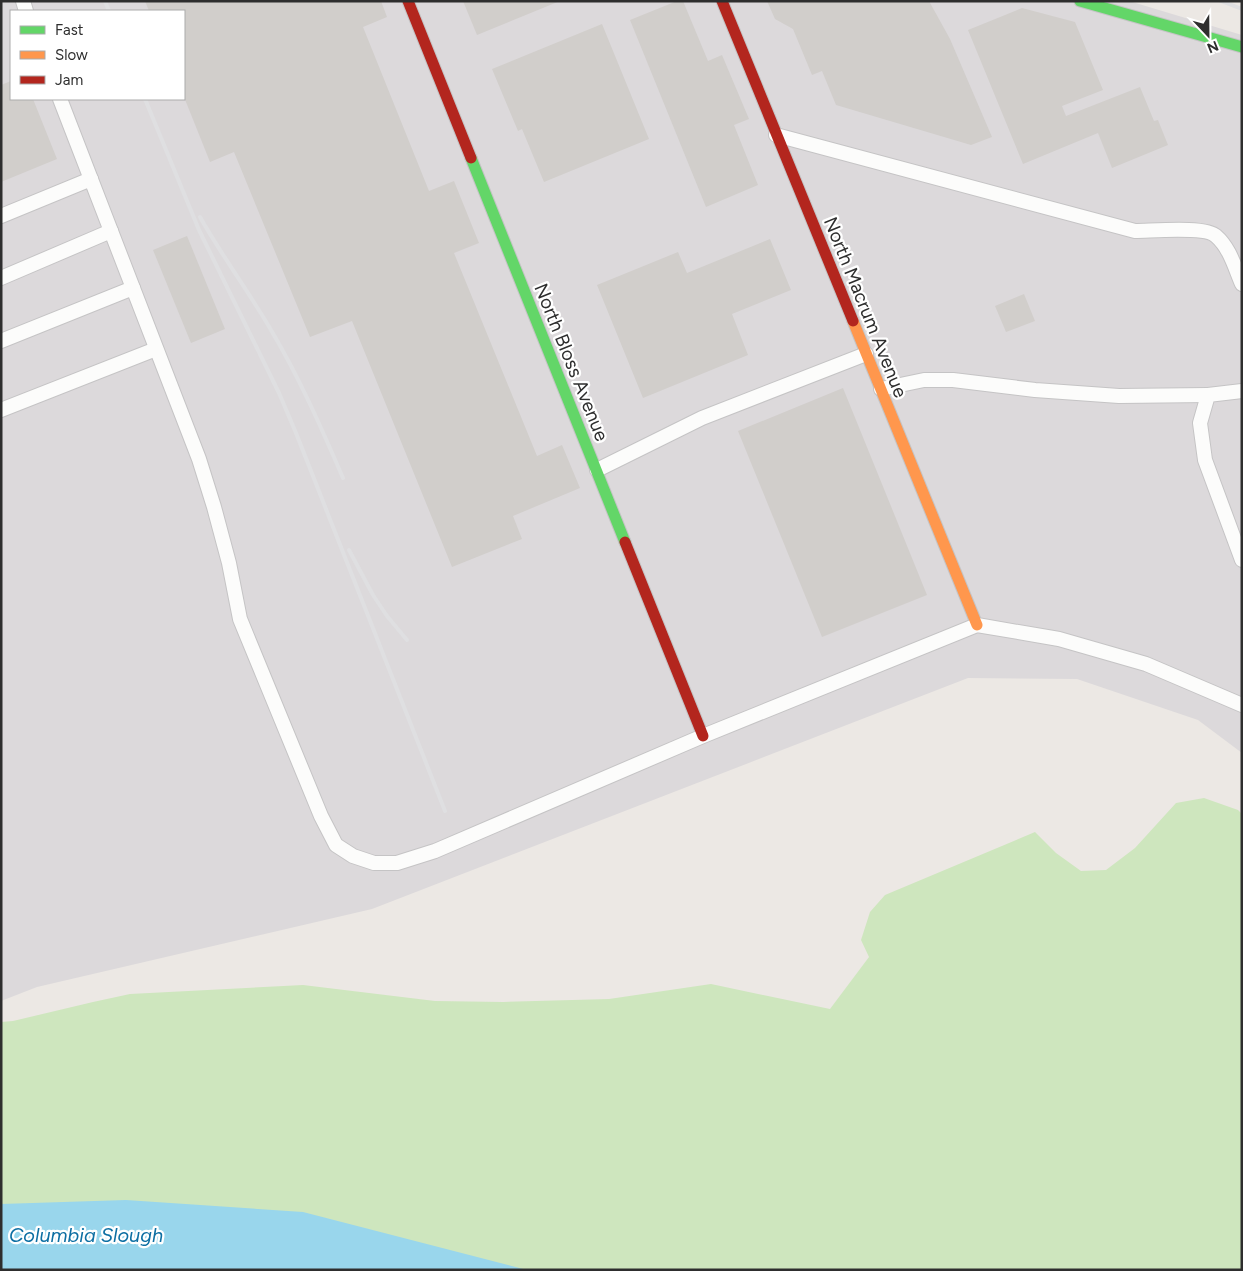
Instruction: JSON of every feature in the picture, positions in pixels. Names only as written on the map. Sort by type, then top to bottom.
[{"type":"street","name":"North Bloss Avenue","points":[[408,1],[703,736]]},
{"type":"street","name":"North Macrum Avenue","points":[[722,1],[977,625]]},
{"type":"street","points":[[1080,1],[1242,47]]},
{"type":"lane","points":[[60,100],[199,459],[229,563],[240,619],[321,816],[336,845],[353,856],[374,863],[398,864],[435,851],[703,736],[977,625],[1059,639],[1146,664],[1242,705]]},
{"type":"lane","points":[[776,135],[1135,231],[1194,230],[1215,234],[1227,249],[1242,284]]},
{"type":"lane","points":[[1,216],[91,179]]},
{"type":"lane","points":[[1,278],[111,231]]},
{"type":"lane","points":[[1,341],[133,288]]},
{"type":"lane","points":[[1,410],[156,349]]},
{"type":"lane","points":[[597,470],[702,418],[866,354]]},
{"type":"lane","points":[[881,389],[924,380],[953,380],[1035,390],[1119,396],[1208,395],[1242,391]]},
{"type":"lane","points":[[1208,395],[1200,423],[1205,460],[1242,560]]},
{"type":"shaded area","points":[[1,1],[1129,1],[1242,35],[1242,753],[1198,720],[1077,679],[968,678],[372,909],[37,987],[1,1001]]},
{"type":"green space","points":[[1204,798],[1238,810],[1242,814],[1242,1270],[1,1270],[1,1022],[13,1021],[130,994],[303,985],[435,1001],[503,1002],[609,999],[711,984],[830,1009],[869,957],[861,940],[870,912],[885,895],[1035,832],[1056,853],[1081,871],[1106,870],[1135,848],[1176,803]]},
{"type":"water","name":"Columbia Slough","points":[[126,1200],[303,1212],[527,1270],[1,1270],[1,1204]]},
{"type":"building","points":[[145,1],[381,1],[387,17],[363,27],[429,191],[454,181],[479,243],[454,253],[537,456],[562,445],[580,488],[513,516],[522,539],[452,567],[352,321],[310,337],[234,152],[210,162],[185,100],[185,10],[149,10]]},
{"type":"building","points":[[463,1],[560,1],[477,35]]},
{"type":"building","points":[[677,1],[683,1],[708,61],[722,55],[749,119],[734,125],[758,185],[706,207],[630,20]]},
{"type":"building","points":[[767,1],[929,1],[950,39],[992,137],[971,145],[836,105],[822,71],[812,75],[793,29],[775,19]]},
{"type":"building","points":[[1022,8],[1075,22],[1103,90],[1062,106],[1066,116],[1140,87],[1154,121],[1158,120],[1168,145],[1112,168],[1098,133],[1023,164],[968,30]]},
{"type":"building","points":[[602,24],[649,139],[544,182],[522,129],[518,131],[492,69]]},
{"type":"building","points":[[10,81],[10,100],[33,100],[57,159],[1,182],[1,85]]},
{"type":"building","points":[[187,236],[225,329],[191,343],[153,250]]},
{"type":"building","points":[[770,239],[791,290],[732,314],[748,355],[643,398],[597,285],[678,252],[687,273]]},
{"type":"building","points":[[1024,294],[1035,321],[1006,332],[995,306]]},
{"type":"building","points":[[843,388],[927,595],[822,637],[738,431]]},
{"type":"railway","points":[[105,1],[109,10]]},
{"type":"railway","points":[[1221,1],[1242,9]]},
{"type":"railway","points":[[145,100],[199,230],[279,393],[296,433],[445,811]]},
{"type":"railway","points":[[200,217],[263,316],[291,366],[343,478]]},
{"type":"railway","points":[[349,550],[373,595],[407,640]]},
{"type":"traffic: fast","points":[[1080,1],[1242,47]]},
{"type":"traffic: fast","points":[[471,158],[625,542]]},
{"type":"traffic: slow","points":[[853,321],[977,625]]},
{"type":"traffic: jam","points":[[408,1],[471,158]]},
{"type":"traffic: jam","points":[[722,1],[853,321]]},
{"type":"traffic: jam","points":[[625,542],[703,736]]}]
